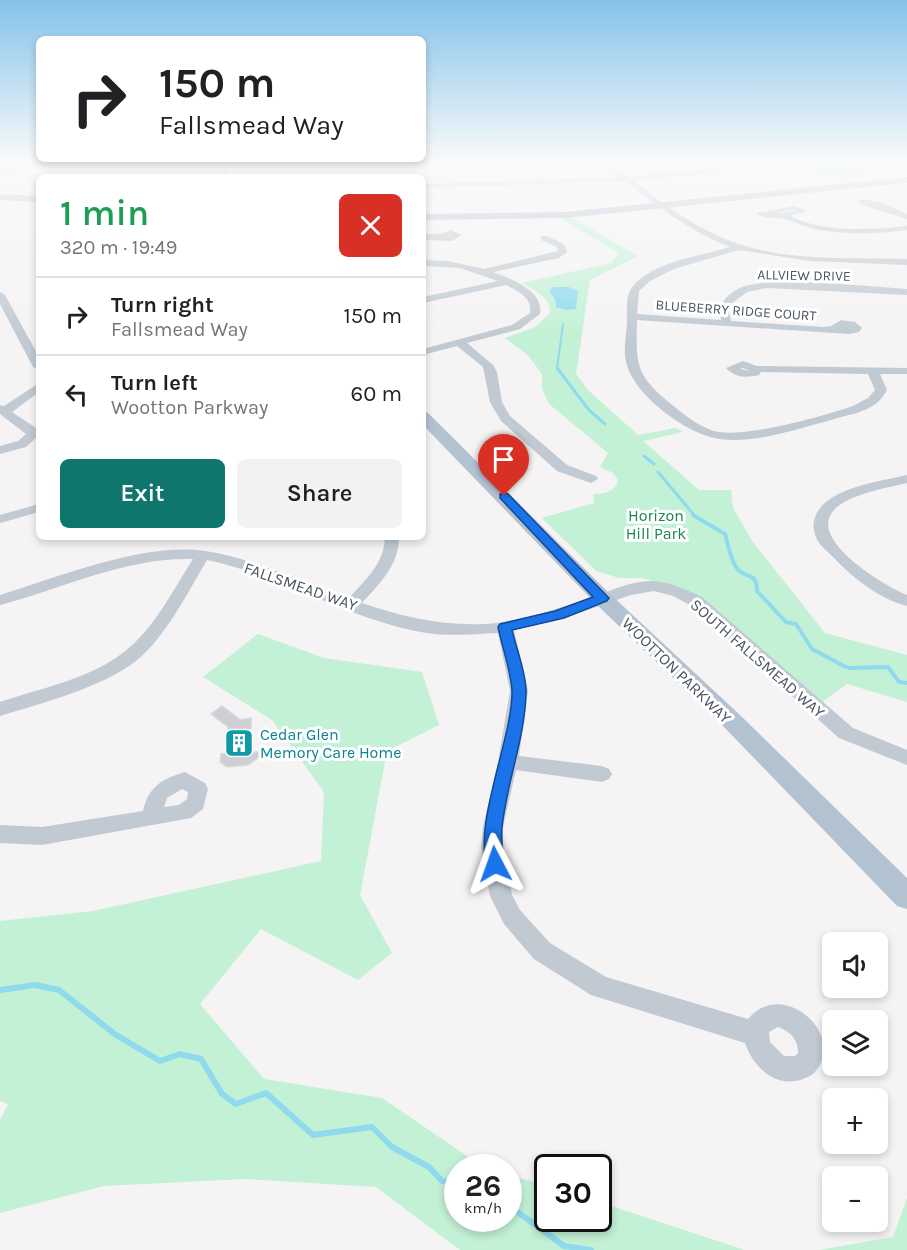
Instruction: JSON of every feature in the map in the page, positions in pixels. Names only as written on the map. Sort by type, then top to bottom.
[{"type":"main road","name":"WOOTTON PARKWAY","points":[[426,419],[602,598],[732,721],[907,897]]},
{"type":"street","points":[[687,220],[710,235],[739,247],[789,256],[907,262]]},
{"type":"street","points":[[791,220],[825,228],[874,230],[907,228]]},
{"type":"street","points":[[426,237],[441,236]]},
{"type":"street","points":[[487,271],[556,256],[563,252],[561,246],[538,236]]},
{"type":"street","points":[[739,247],[679,265],[645,282],[633,293],[631,359],[640,380],[687,422],[710,434],[731,437],[749,436],[870,404],[878,398],[880,390],[880,385],[873,372]]},
{"type":"street","points":[[426,263],[461,265],[487,271],[534,299],[537,307],[535,314],[516,327],[426,351]]},
{"type":"street","points":[[426,299],[507,282]]},
{"type":"street","name":"ALLVIEW DRIVE","points":[[727,324],[724,311],[726,303],[744,290],[759,286],[907,292]]},
{"type":"street","points":[[0,295],[36,361]]},
{"type":"street","name":"BLUEBERRY RIDGE COURT","points":[[632,317],[824,330],[839,328]]},
{"type":"street","points":[[460,343],[487,365],[491,372],[496,402],[505,418],[562,468],[591,480]]},
{"type":"street","points":[[756,369],[907,371]]},
{"type":"street","points":[[2,410],[25,399],[36,389]]},
{"type":"street","points":[[0,450],[22,444],[33,435],[32,430],[2,410]]},
{"type":"street","points":[[907,479],[843,497],[824,508],[820,517],[820,531],[823,538],[860,576],[889,594],[907,600]]},
{"type":"street","points":[[0,519],[36,509]]},
{"type":"street","points":[[352,604],[388,560],[393,548],[392,540]]},
{"type":"street","name":"FALLSMEAD WAY","points":[[0,600],[136,559],[166,554],[223,558],[387,617],[432,628],[461,630],[504,627],[559,615],[602,598]]},
{"type":"street","points":[[0,709],[104,672],[133,654],[146,640],[203,555]]},
{"type":"street","name":"SOUTH FALLSMEAD WAY","points":[[602,598],[628,590],[654,586],[678,592],[696,601],[846,733],[907,758]]},
{"type":"street","points":[[504,627],[519,691],[508,762],[493,827],[492,847],[501,896],[512,917],[542,951],[600,987],[755,1034]]},
{"type":"street","points":[[508,762],[602,774]]},
{"type":"street","points":[[0,834],[42,836],[152,818]]},
{"type":"green space","name":"Horizon Hill Park","points":[[564,220],[577,220],[638,256],[590,280],[576,374],[589,391],[638,435],[676,428],[683,432],[643,441],[699,490],[731,490],[733,508],[753,542],[825,633],[907,655],[907,702],[847,684],[822,702],[683,589],[641,578],[619,578],[596,571],[542,518],[594,503],[593,494],[611,490],[618,480],[613,473],[600,467],[608,453],[549,404],[542,389],[542,374],[528,355],[505,338],[535,327],[550,313],[550,307],[545,298],[522,283],[611,263],[619,253]]},
{"type":"green space","points":[[258,634],[324,658],[422,672],[439,725],[387,751],[360,895],[392,953],[358,980],[261,929],[200,1004],[264,1079],[382,1098],[464,1154],[444,1154],[444,1232],[522,1232],[522,1179],[534,1182],[534,1232],[612,1232],[612,1206],[745,1250],[460,1250],[376,1187],[244,1179],[104,1186],[0,1213],[0,1120],[8,1104],[0,1101],[0,921],[93,911],[321,861],[324,792],[272,720],[203,677]]},
{"type":"green space","points":[[907,1198],[907,1250],[818,1250],[893,1237]]},
{"type":"water","points":[[553,287],[569,287],[578,291],[576,309],[567,310],[556,307],[556,301],[549,291]]},
{"type":"building","name":"Cedar Glen Memory Care Home","points":[[222,706],[241,720],[251,718],[251,728],[247,731],[246,753],[267,751],[248,765],[227,767],[220,762],[221,754],[231,753],[232,734],[228,731],[228,727],[211,714]]},
{"type":"waterway","points":[[557,368],[563,324]]},
{"type":"waterway","points":[[557,368],[589,410],[605,424]]},
{"type":"waterway","points":[[644,456],[654,464]]},
{"type":"waterway","points":[[658,472],[695,516]]},
{"type":"waterway","points":[[693,515],[725,534],[731,555],[739,571],[755,580],[757,591],[786,622],[796,624],[812,649],[849,668],[888,667],[899,682],[907,683]]},
{"type":"waterway","points":[[0,990],[35,985],[59,990],[116,1035],[160,1061],[180,1054],[201,1059],[222,1094],[236,1104],[266,1093],[313,1135],[372,1127],[392,1147],[429,1167],[444,1181]]},
{"type":"waterway","points":[[522,1215],[564,1246],[591,1250]]},
{"type":"place","name":"Cedar Glen Memory Care Home","points":[[239,743]]},
{"type":"route","points":[[495,864],[492,847],[493,827],[508,762],[519,691],[504,627],[559,615],[602,598],[504,496]]}]
